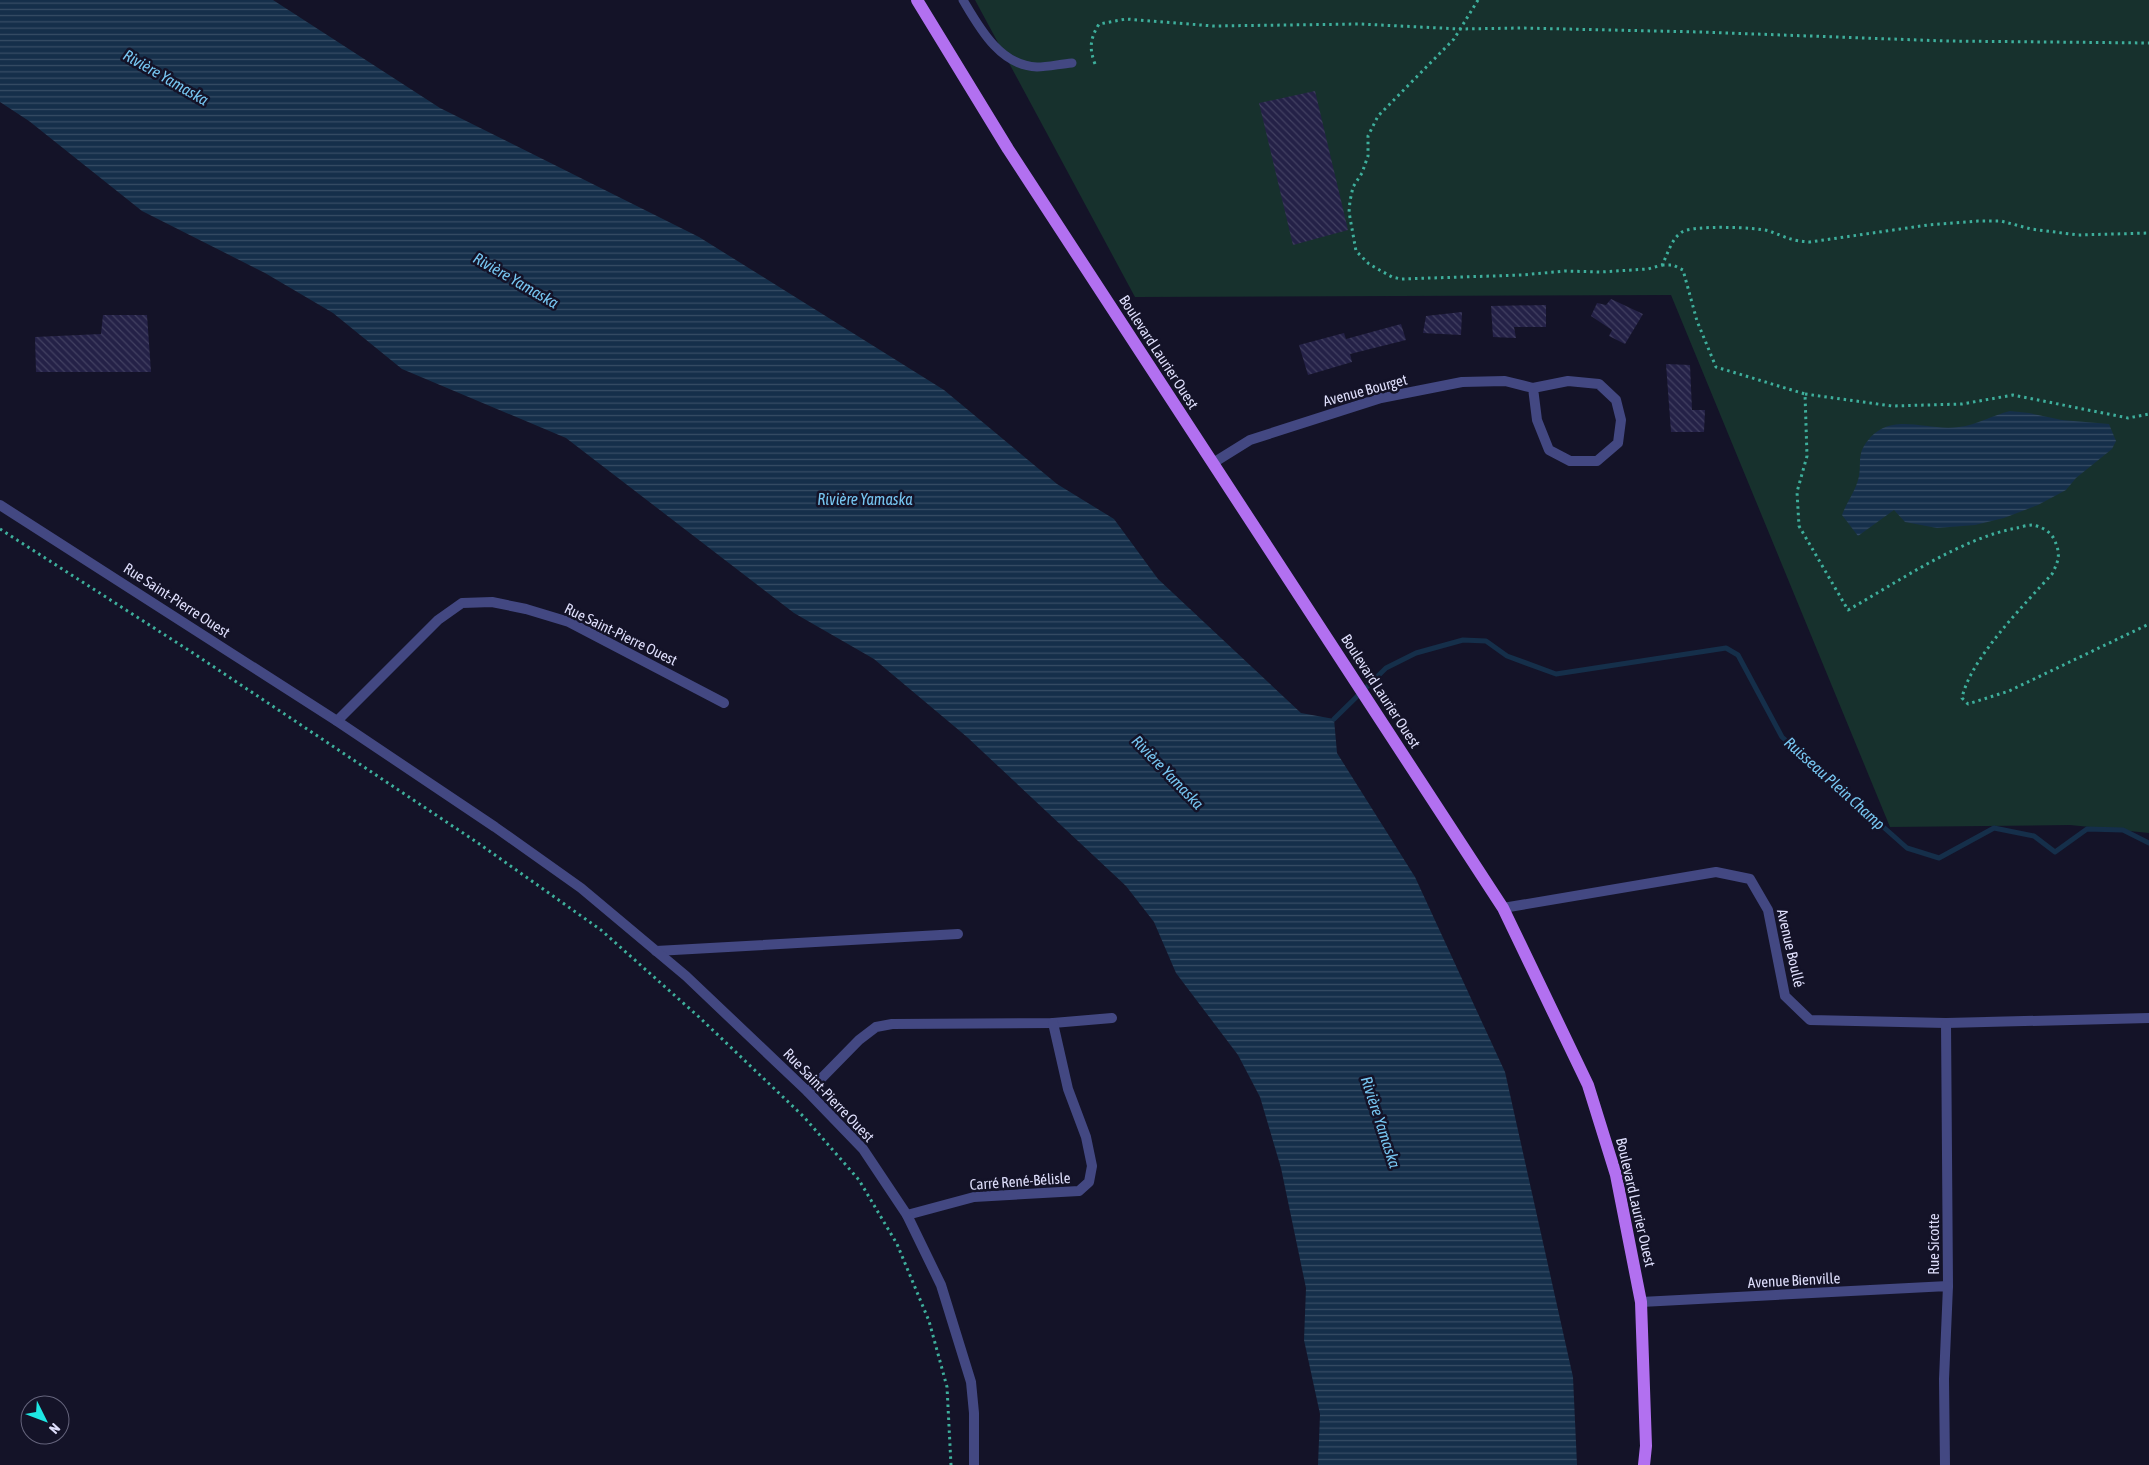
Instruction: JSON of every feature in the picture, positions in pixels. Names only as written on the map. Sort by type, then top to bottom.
[{"type":"main road","name":"Boulevard Laurier Ouest","points":[[917,0],[1008,149],[1503,908],[1588,1085],[1616,1175],[1642,1302],[1646,1446],[1644,1465]]},
{"type":"street","name":"Avenue Bourget","points":[[1212,463],[1250,440],[1381,398],[1462,382],[1505,381],[1533,388],[1568,381],[1599,384],[1616,400],[1622,420],[1618,443],[1597,461],[1570,461],[1549,450],[1537,420],[1533,388]]},
{"type":"street","name":"Rue Saint-Pierre Ouest","points":[[0,504],[337,721],[495,827],[581,888],[686,976],[808,1092],[862,1149],[907,1215],[941,1285],[970,1382],[974,1413],[974,1465]]},
{"type":"street","name":"Rue Saint-Pierre Ouest","points":[[337,721],[438,620],[462,603],[492,602],[526,609],[569,622],[724,703]]},
{"type":"street","name":"Avenue Boullé","points":[[1503,908],[1716,872],[1750,879],[1768,910],[1785,996],[1810,1020],[1946,1023],[2149,1018]]},
{"type":"street","points":[[656,951],[958,934]]},
{"type":"street","points":[[808,1092],[859,1040],[876,1027],[892,1024],[1053,1023],[1112,1018]]},
{"type":"street","name":"Carré René-Bélisle","points":[[907,1215],[974,1197],[1079,1191],[1088,1182],[1092,1166],[1086,1137],[1068,1089],[1053,1023]]},
{"type":"street","name":"Rue Sicotte","points":[[1946,1023],[1948,1286],[1944,1379],[1946,1465]]},
{"type":"street","name":"Avenue Bienville","points":[[1642,1302],[1948,1286]]},
{"type":"lane","points":[[963,0],[994,47],[1020,63],[1036,67],[1072,63]]},
{"type":"path","points":[[1478,0],[1454,39],[1378,116],[1368,136],[1368,156],[1362,173],[1353,187],[1349,212],[1356,251],[1362,258],[1385,273],[1401,279],[1522,275],[1565,270],[1600,272],[1673,265],[1683,270],[1697,321],[1716,367],[1806,394],[1892,406],[1962,404],[2013,395],[2128,418],[2149,414]]},
{"type":"path","points":[[1095,64],[1091,52],[1091,37],[1099,24],[1126,19],[1213,26],[1360,24],[1460,29],[1521,28],[1946,40],[2149,43]]},
{"type":"path","points":[[1662,265],[1672,243],[1681,232],[1691,228],[1704,227],[1757,229],[1796,241],[1810,242],[1928,224],[1978,221],[2001,221],[2031,229],[2078,235],[2149,233]]},
{"type":"path","points":[[1806,394],[1807,456],[1797,492],[1799,526],[1848,610],[1963,546],[1999,531],[2032,525],[2044,529],[2052,536],[2059,549],[2060,558],[2052,574],[1978,661],[1964,689],[1962,698],[1968,704],[2009,691],[2149,624]]},
{"type":"path","points":[[0,529],[193,653],[470,838],[601,930],[699,1017],[804,1118],[859,1180],[900,1252],[929,1321],[947,1387],[951,1465]]},
{"type":"green space","points":[[975,0],[2149,0],[2149,833],[2070,825],[1890,827],[1671,295],[1135,297]]},
{"type":"water","name":"Rivière Yamaska","points":[[0,0],[273,0],[440,108],[699,237],[944,390],[1057,484],[1114,519],[1158,579],[1301,713],[1334,719],[1337,753],[1415,877],[1505,1072],[1573,1377],[1577,1465],[1318,1465],[1320,1414],[1304,1340],[1306,1288],[1281,1168],[1260,1097],[1238,1055],[1176,973],[1154,922],[1126,886],[967,737],[874,659],[794,613],[566,438],[402,369],[333,313],[265,273],[142,211],[29,121],[0,102]]},
{"type":"water","points":[[2010,411],[2062,420],[2109,424],[2116,441],[2112,449],[2076,478],[2066,490],[2038,505],[2004,518],[1975,525],[1937,528],[1905,522],[1894,510],[1858,536],[1842,515],[1858,481],[1862,450],[1874,434],[1884,428],[1907,424],[1946,428],[1959,427]]},
{"type":"building","points":[[1315,91],[1348,230],[1293,245],[1259,103]]},
{"type":"building","points":[[1611,299],[1643,314],[1625,344],[1609,336],[1612,330],[1591,316],[1597,303],[1606,305]]},
{"type":"building","points":[[1546,305],[1546,327],[1514,327],[1516,338],[1493,337],[1491,306]]},
{"type":"building","points":[[1462,312],[1461,335],[1423,333],[1426,316]]},
{"type":"building","points":[[103,315],[147,315],[151,372],[36,372],[35,337],[101,334]]},
{"type":"building","points":[[1401,324],[1406,340],[1350,354],[1352,362],[1308,375],[1299,345],[1344,333],[1346,339]]},
{"type":"building","points":[[1666,364],[1690,365],[1692,410],[1705,410],[1704,432],[1671,432]]},
{"type":"waterway","name":"Ruisseau Plein Champ","points":[[1334,719],[1386,668],[1416,653],[1463,640],[1486,641],[1507,656],[1556,674],[1726,648],[1738,655],[1782,737],[1907,848],[1939,858],[1994,828],[2034,836],[2055,852],[2087,829],[2123,830],[2149,843]]}]
